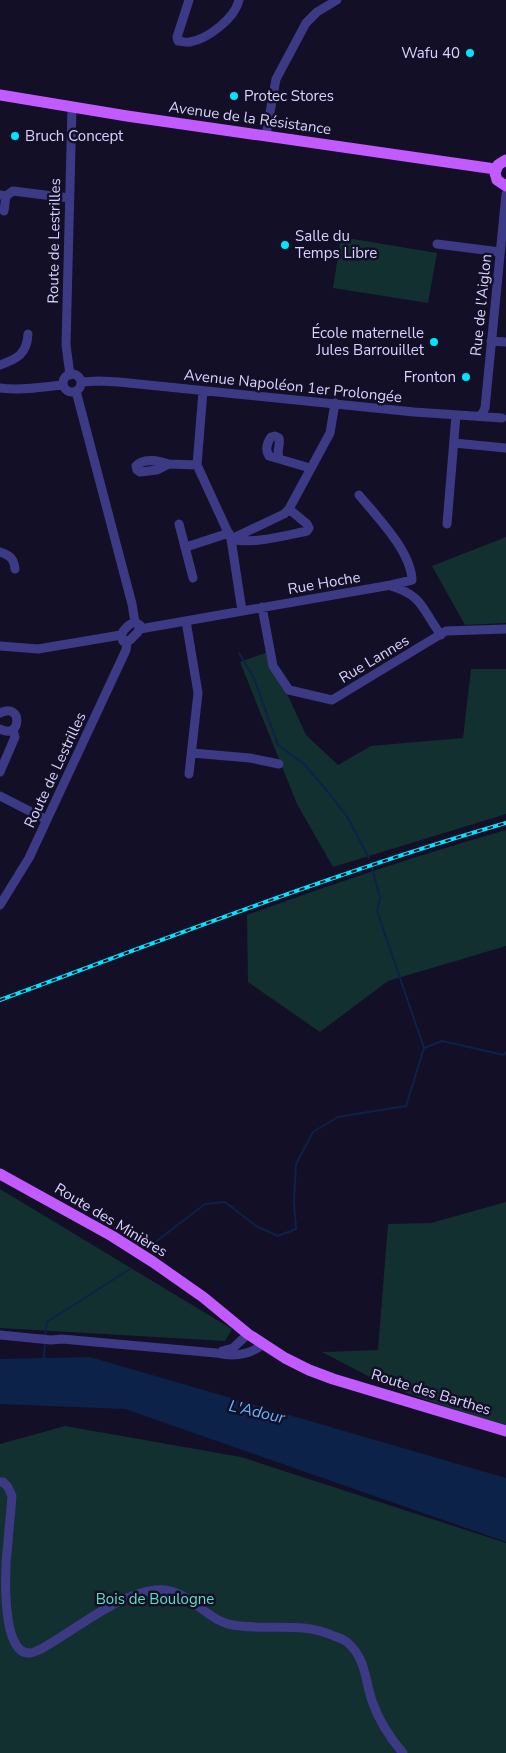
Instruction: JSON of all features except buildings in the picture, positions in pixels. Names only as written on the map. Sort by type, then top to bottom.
[{"type":"main road","name":"Avenue de la Résistance","points":[[0,95],[495,169]]},
{"type":"main road","points":[[506,160],[495,169],[497,180],[506,186]]},
{"type":"main road","name":"Route des Minières","points":[[0,1174],[112,1236],[203,1297],[248,1334],[264,1341]]},
{"type":"main road","name":"Route des Minières","points":[[203,1297],[214,1302],[264,1341]]},
{"type":"main road","name":"Route des Barthes","points":[[264,1341],[346,1382]]},
{"type":"main road","name":"Route des Barthes","points":[[264,1341],[285,1358],[309,1370],[506,1431]]},
{"type":"street","points":[[189,0],[177,37],[178,40],[188,42],[201,38],[227,21],[237,8],[239,0]]},
{"type":"street","points":[[266,135],[276,79],[306,23],[317,12],[337,0]]},
{"type":"street","name":"Route de Lestrilles","points":[[70,374],[66,345],[72,107]]},
{"type":"street","points":[[4,211],[3,196],[13,191],[69,198]]},
{"type":"street","name":"Rue de l'Aiglon","points":[[478,416],[482,414],[485,408],[506,194]]},
{"type":"street","points":[[437,244],[500,252]]},
{"type":"street","points":[[0,371],[0,365],[15,360],[28,346],[28,334]]},
{"type":"street","points":[[491,341],[506,342]]},
{"type":"street","points":[[70,374],[78,377],[81,382],[76,391],[70,392],[63,385],[64,380],[70,374]]},
{"type":"street","name":"Avenue Napoléon 1er Prolongée","points":[[81,382],[118,382],[502,418]]},
{"type":"street","points":[[0,388],[29,389],[63,385]]},
{"type":"street","points":[[0,646],[38,649],[124,638],[130,624],[138,626],[76,391]]},
{"type":"street","points":[[203,391],[197,465],[230,536],[242,611]]},
{"type":"street","points":[[186,547],[230,536],[284,514],[289,510],[330,433],[335,403]]},
{"type":"street","points":[[447,524],[456,415]]},
{"type":"street","points":[[454,443],[506,448]]},
{"type":"street","points":[[280,460],[310,468]]},
{"type":"street","points":[[169,464],[197,465]]},
{"type":"street","name":"Rue Hoche","points":[[138,626],[186,621],[390,586],[412,580],[412,570],[400,547],[359,494]]},
{"type":"street","points":[[230,536],[239,541],[250,541],[308,531],[307,524],[289,510]]},
{"type":"street","points":[[179,524],[193,578]]},
{"type":"street","points":[[0,552],[9,554],[15,562],[16,569]]},
{"type":"street","points":[[390,586],[411,593],[418,599],[441,635]]},
{"type":"street","name":"Rue Lannes","points":[[262,607],[273,666],[289,690],[332,700],[451,630],[506,629]]},
{"type":"street","points":[[186,621],[198,693],[189,774]]},
{"type":"street","name":"Route de Lestrilles","points":[[0,905],[29,858],[126,650],[124,638]]},
{"type":"street","points":[[0,713],[7,710],[15,715],[17,724],[13,730],[7,732],[0,729]]},
{"type":"street","points":[[0,772],[14,737],[13,730]]},
{"type":"street","points":[[192,753],[250,758],[279,764]]},
{"type":"street","points":[[0,796],[47,820]]},
{"type":"street","points":[[216,1353],[233,1348],[248,1334]]},
{"type":"street","points":[[0,1335],[51,1340],[62,1339],[224,1355],[249,1353],[264,1341]]},
{"type":"street","points":[[1,1482],[8,1487],[12,1496],[3,1587],[4,1630],[9,1640],[17,1649],[30,1653],[41,1649],[132,1596],[156,1590],[171,1590],[181,1594],[216,1620],[233,1625],[296,1627],[320,1630],[347,1642],[362,1660],[372,1701],[384,1729],[403,1753]]},
{"type":"green space","points":[[341,237],[437,253],[428,303],[333,288]]},
{"type":"green space","points":[[506,537],[506,623],[465,625],[432,566]]},
{"type":"green space","points":[[268,652],[306,735],[338,765],[371,746],[463,738],[471,669],[506,669],[506,814],[333,867],[297,804],[240,662]]},
{"type":"green space","points":[[506,830],[506,946],[388,981],[320,1032],[248,982],[247,915],[376,870]]},
{"type":"green space","points":[[0,1189],[232,1329],[225,1341],[0,1328]]},
{"type":"green space","points":[[506,1202],[506,1428],[387,1386],[322,1352],[378,1350],[388,1224],[431,1223]]},
{"type":"green space","name":"Bois de Boulogne","points":[[65,1426],[241,1457],[506,1543],[506,1753],[0,1753],[0,1444]]},
{"type":"water","name":"L'Adour","points":[[90,1357],[506,1478],[506,1542],[125,1409],[0,1404],[0,1359]]},
{"type":"waterway","points":[[239,653],[254,678],[278,745],[304,764],[329,793],[348,818],[369,858]]},
{"type":"waterway","points":[[372,868],[380,898],[377,911],[424,1048]]},
{"type":"waterway","points":[[149,1247],[205,1204],[225,1202],[256,1226],[278,1236],[296,1229],[294,1202],[296,1164],[313,1132],[338,1117],[406,1106],[424,1048],[442,1041],[504,1055],[506,1052]]},
{"type":"waterway","points":[[45,1336],[47,1322],[130,1269]]},
{"type":"waterway","points":[[41,1359],[44,1358],[45,1343]]},
{"type":"railway","points":[[0,1000],[315,885],[442,842],[506,823]]},
{"type":"place","name":"Wafu 40","points":[[470,53]]},
{"type":"place","name":"Protec Stores","points":[[234,96]]},
{"type":"place","name":"Bruch Concept","points":[[15,136]]},
{"type":"place","name":"Salle du Temps Libre","points":[[285,245]]},
{"type":"place","name":"École maternelle Jules Barrouillet","points":[[434,342]]},
{"type":"place","name":"Fronton","points":[[466,377]]}]
